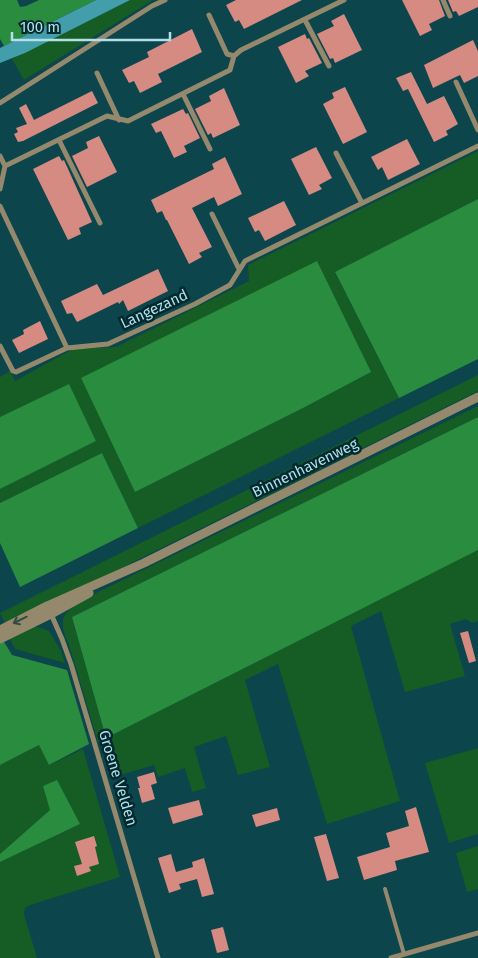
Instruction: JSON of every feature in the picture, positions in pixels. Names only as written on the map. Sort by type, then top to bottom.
[{"type":"street","points":[[0,103],[164,0]]},
{"type":"street","points":[[5,166],[107,116],[128,121],[230,70],[234,56],[241,50],[344,0]]},
{"type":"street","points":[[443,0],[450,16]]},
{"type":"street","points":[[209,15],[227,54],[234,56]]},
{"type":"street","points":[[304,20],[329,66]]},
{"type":"street","points":[[98,73],[119,120]]},
{"type":"street","points":[[456,82],[478,130]]},
{"type":"street","points":[[183,94],[210,149]]},
{"type":"street","points":[[60,140],[100,223]]},
{"type":"street","name":"Langezand","points":[[0,346],[13,371],[16,372],[67,348],[108,344],[195,304],[230,285],[245,261],[478,146]]},
{"type":"street","points":[[336,153],[362,203]]},
{"type":"street","points":[[0,156],[5,166],[0,190]]},
{"type":"street","points":[[0,206],[67,348]]},
{"type":"street","points":[[212,214],[239,269]]},
{"type":"street","name":"Binnenhavenweg","points":[[0,638],[49,610],[478,397]]},
{"type":"street","name":"Binnenhavenweg","points":[[0,630],[49,610]]},
{"type":"street","name":"Groene Velden","points":[[49,610],[71,664],[158,958]]},
{"type":"street","points":[[391,958],[404,956],[478,933]]},
{"type":"lane","points":[[385,888],[404,956]]},
{"type":"green space","points":[[0,0],[17,0],[20,7],[39,0],[96,0],[4,46],[0,39]]},
{"type":"green space","points":[[130,0],[153,0],[24,80],[12,59]]},
{"type":"green space","points":[[478,151],[478,199],[335,273],[399,398],[138,528],[102,453],[0,503],[0,489],[96,441],[69,385],[0,417],[0,377],[10,371],[15,381],[73,349],[116,347],[249,281],[248,265]],"holes":[[[371,372],[135,492],[81,378]]]},
{"type":"green space","points":[[478,199],[478,359],[399,398],[335,272]]},
{"type":"green space","points":[[317,261],[371,372],[135,492],[81,378]]},
{"type":"green space","points":[[478,375],[478,391],[6,625],[0,613]]},
{"type":"green space","points":[[69,384],[96,441],[0,489],[0,417]]},
{"type":"green space","points":[[478,406],[478,417],[72,617],[106,738],[478,550],[478,621],[472,623],[466,619],[450,624],[465,676],[405,692],[381,611],[351,626],[400,801],[327,824],[278,664],[245,680],[270,767],[238,775],[226,736],[194,747],[206,788],[192,792],[185,768],[158,777],[154,765],[117,776],[106,739],[98,742],[65,635],[63,620],[69,610],[90,596]]},
{"type":"green space","points":[[478,417],[478,550],[106,738],[72,617]]},
{"type":"green space","points":[[102,453],[138,528],[20,587],[0,543],[0,503]]},
{"type":"green space","points":[[35,626],[49,631],[61,651],[65,663],[15,649],[9,637]]},
{"type":"green space","points":[[3,640],[12,655],[67,670],[89,744],[49,765],[39,745],[0,765],[0,642]]},
{"type":"green space","points":[[39,745],[50,765],[83,749],[120,877],[25,908],[24,914],[37,958],[0,958],[0,862],[80,824],[50,810],[0,854],[0,765]]},
{"type":"green space","points":[[478,748],[478,834],[449,843],[425,763]]},
{"type":"green space","points":[[57,780],[80,824],[0,862],[0,854],[50,810],[43,786]]},
{"type":"green space","points":[[478,846],[478,889],[467,892],[456,853]]},
{"type":"water","points":[[96,0],[130,0],[25,53],[0,63],[0,48]]},
{"type":"building","points":[[236,0],[302,0],[244,29],[239,20],[235,22],[226,5]]},
{"type":"building","points":[[402,0],[439,0],[445,16],[429,24],[432,30],[420,36]]},
{"type":"building","points":[[448,0],[478,0],[478,7],[459,16],[456,11],[453,12]]},
{"type":"building","points":[[344,14],[362,50],[335,63],[333,58],[330,59],[317,34],[334,26],[331,21]]},
{"type":"building","points":[[192,29],[202,52],[158,74],[162,82],[140,93],[134,81],[129,83],[122,70],[149,57],[147,52]]},
{"type":"building","points":[[305,34],[322,63],[305,71],[309,76],[296,83],[278,47]]},
{"type":"building","points":[[473,40],[478,51],[478,76],[464,83],[460,75],[433,88],[424,65]]},
{"type":"building","points":[[411,72],[427,104],[444,96],[458,124],[446,131],[448,135],[434,142],[408,89],[403,91],[396,78]]},
{"type":"building","points":[[345,87],[367,132],[343,144],[323,104],[334,98],[332,93]]},
{"type":"building","points":[[224,88],[240,125],[213,138],[211,133],[208,135],[195,109],[211,101],[209,96]]},
{"type":"building","points":[[92,91],[98,103],[18,142],[14,134],[18,132],[16,128],[27,124],[19,108],[26,104],[34,120]]},
{"type":"building","points":[[183,109],[186,114],[188,113],[200,138],[184,146],[187,152],[174,158],[161,131],[156,133],[151,124]]},
{"type":"building","points":[[99,136],[117,172],[87,187],[72,156],[88,148],[86,142]]},
{"type":"building","points":[[407,139],[420,164],[388,180],[382,167],[378,170],[371,157]]},
{"type":"building","points":[[316,147],[332,178],[319,185],[322,189],[309,195],[291,159]]},
{"type":"building","points":[[59,156],[62,161],[64,160],[92,222],[79,228],[81,234],[68,240],[33,169]]},
{"type":"building","points":[[225,157],[242,194],[218,206],[214,197],[192,208],[212,247],[199,253],[202,257],[189,264],[162,211],[157,213],[151,200],[214,169],[212,164]]},
{"type":"building","points":[[284,201],[296,225],[265,241],[259,230],[255,232],[248,218]]},
{"type":"building","points":[[158,269],[168,291],[128,311],[123,300],[119,304],[118,302],[77,322],[72,313],[67,314],[61,301],[97,284],[103,295]]},
{"type":"building","points":[[40,321],[48,339],[19,353],[12,340],[24,334],[23,330]]},
{"type":"building","points":[[468,631],[476,661],[469,663],[460,633]]},
{"type":"building","points":[[154,772],[157,783],[151,785],[155,799],[142,803],[137,777]]},
{"type":"building","points":[[199,800],[203,815],[173,824],[168,808]]},
{"type":"building","points":[[416,807],[429,852],[395,861],[397,870],[364,880],[357,857],[390,847],[386,833],[409,826],[405,811]]},
{"type":"building","points":[[277,808],[280,820],[256,827],[252,815]]},
{"type":"building","points":[[326,834],[339,878],[327,881],[314,837]]},
{"type":"building","points":[[94,836],[99,864],[89,867],[91,871],[77,876],[74,866],[82,864],[75,842]]},
{"type":"building","points":[[171,854],[176,872],[193,867],[192,862],[204,858],[214,894],[202,897],[197,879],[179,884],[181,889],[169,893],[158,858]]},
{"type":"building","points":[[223,927],[229,950],[217,953],[211,930]]}]
